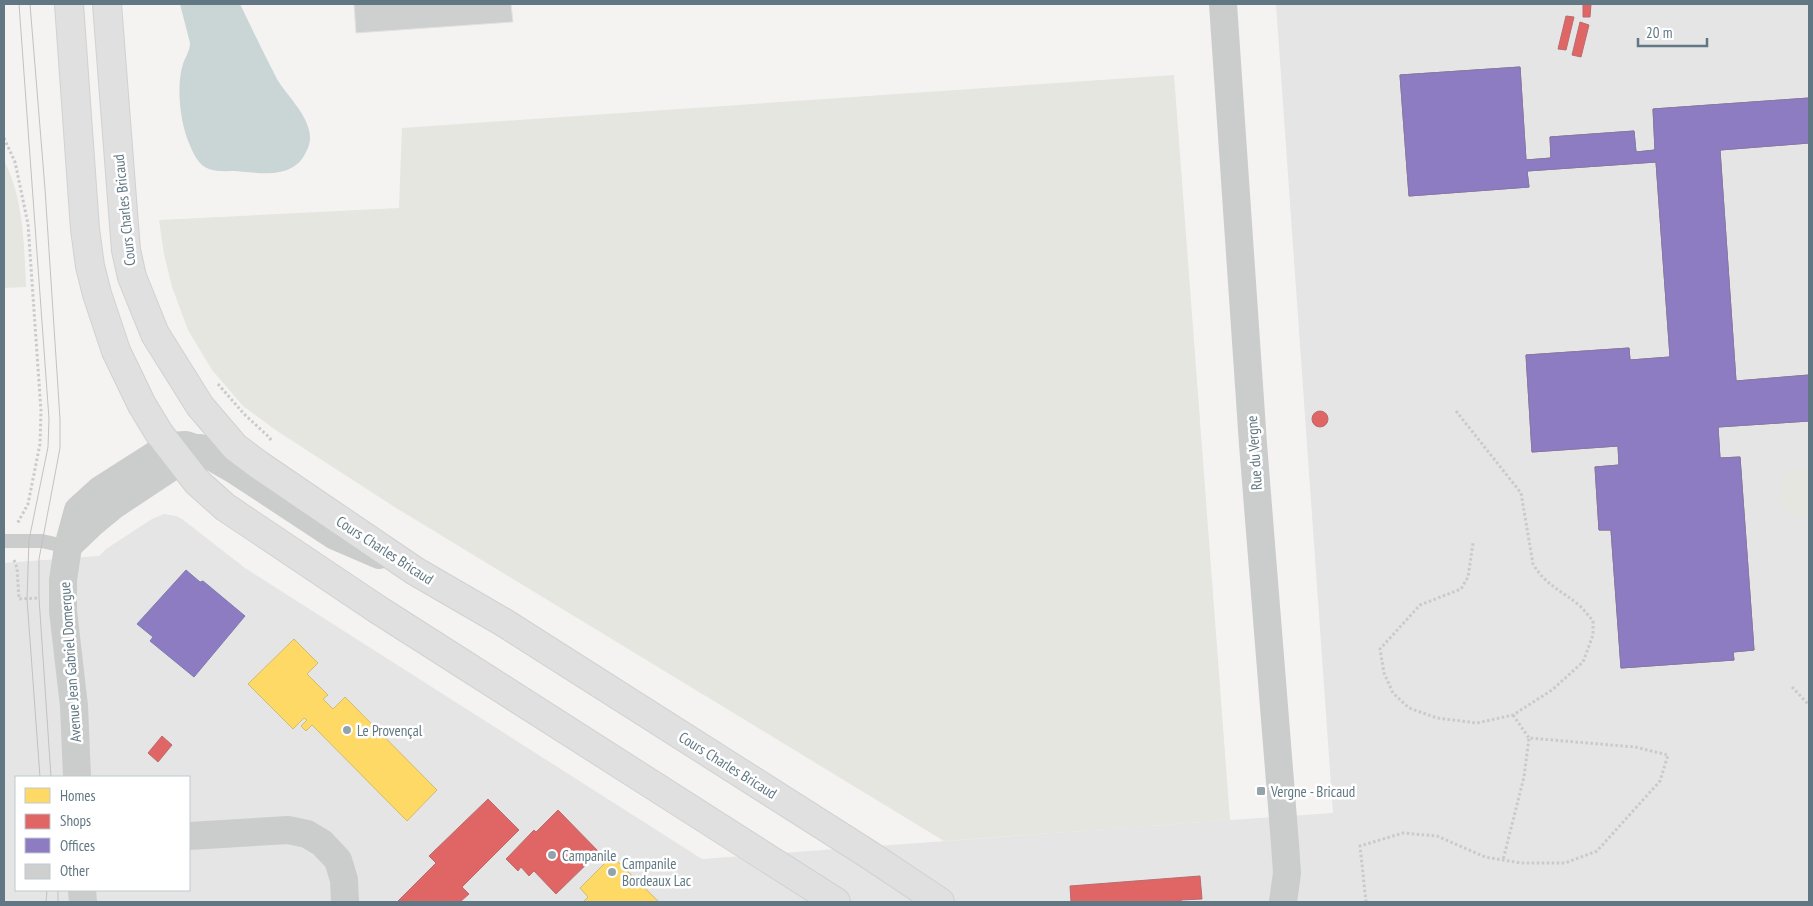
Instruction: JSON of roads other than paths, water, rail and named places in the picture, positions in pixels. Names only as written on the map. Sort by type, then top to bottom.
[{"type":"main road","points":[[69,4],[85,228],[90,266],[116,351],[142,405],[159,434],[182,452],[197,482],[225,507],[377,608],[836,902]]},
{"type":"main road","name":"Cours Charles Bricaud","points":[[107,4],[126,250],[132,277],[155,334],[200,406],[221,432],[235,447],[263,468],[415,571],[503,622],[940,902]]},
{"type":"street","name":"Rue du Vergne","points":[[1223,4],[1252,426],[1286,844],[1287,873],[1283,902]]},
{"type":"street","name":"Avenue Jean Gabriel Domergue","points":[[77,776],[74,706],[62,596],[68,547],[78,510],[100,490],[221,432]]},
{"type":"street","points":[[182,452],[240,474],[335,536],[415,571]]},
{"type":"street","points":[[190,836],[288,830],[307,834],[322,843],[338,860],[344,880],[345,902]]},
{"type":"lane","points":[[9,540],[42,542],[68,547]]},
{"type":"tram line","points":[[19,4],[49,419],[48,447],[29,540],[27,599],[40,776]]},
{"type":"tram line","points":[[30,4],[45,189],[60,419],[60,448],[39,559],[39,598],[51,776]]},
{"type":"tram line","points":[[46,902],[47,891]]},
{"type":"tram line","points":[[58,891],[58,902]]},
{"type":"place","name":"Le Provençal","points":[[347,730]]},
{"type":"place","name":"Vergne - Bricaud","points":[[1261,791]]},
{"type":"place","name":"Campanile","points":[[552,855]]},
{"type":"place","name":"Campanile Bordeaux Lac","points":[[612,872]]}]
